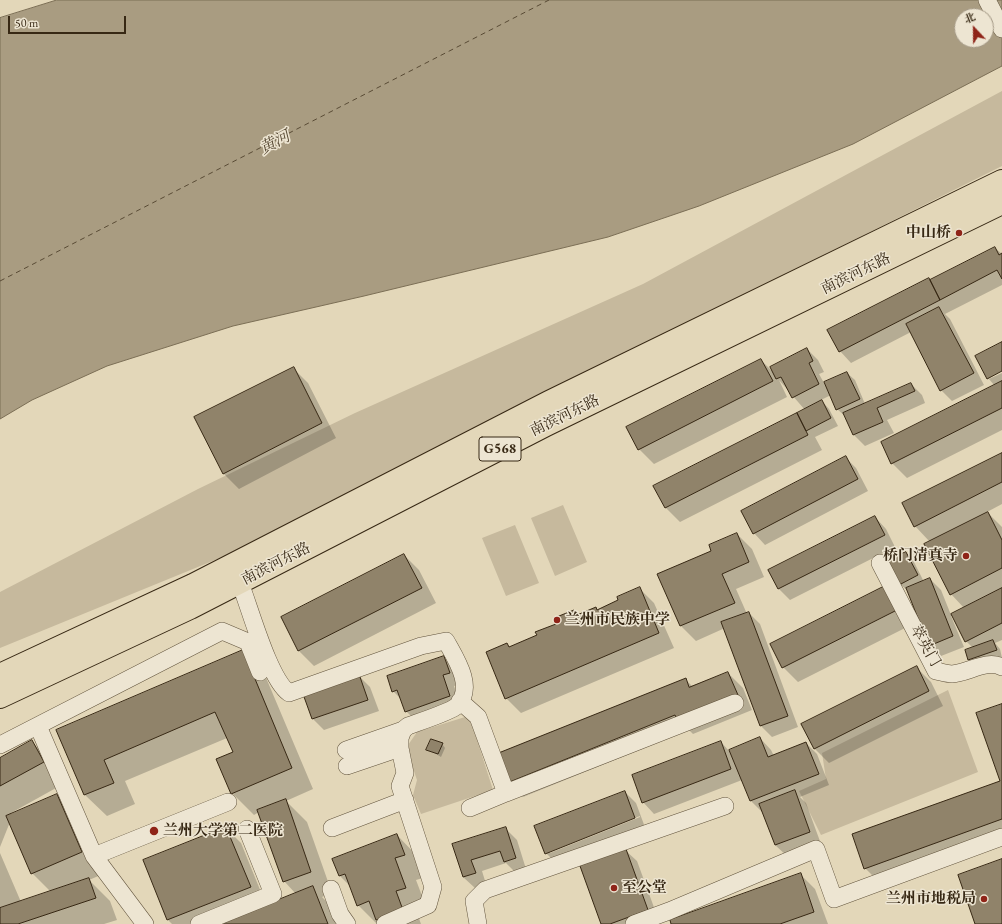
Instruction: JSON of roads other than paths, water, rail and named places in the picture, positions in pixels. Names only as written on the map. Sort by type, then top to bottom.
[{"type":"highway","name":"南滨河东路","points":[[0,675],[193,585],[549,402],[1002,181]]},
{"type":"highway","name":"南滨河东路","points":[[0,697],[190,608],[553,422],[1002,203]]},
{"type":"street","points":[[987,0],[1002,29]]},
{"type":"street","name":"萃英门","points":[[880,563],[936,671],[952,674],[975,667],[998,664],[1002,667]]},
{"type":"street","points":[[240,582],[271,667],[284,689],[289,693],[421,646],[446,641],[460,665],[465,688],[460,701],[456,706],[402,730],[346,758],[400,748]]},
{"type":"street","points":[[0,745],[222,630],[248,642],[260,672]]},
{"type":"street","points":[[460,701],[478,717],[506,793]]},
{"type":"street","points":[[470,808],[735,703]]},
{"type":"street","points":[[38,726],[94,856],[145,924]]},
{"type":"street","points":[[385,924],[428,905],[433,887],[400,786],[405,773],[400,748],[402,730]]},
{"type":"street","points":[[332,828],[405,800]]},
{"type":"street","points":[[94,856],[228,802]]},
{"type":"street","points":[[478,924],[474,901],[485,890],[725,806]]},
{"type":"street","points":[[199,924],[273,894],[247,829]]},
{"type":"street","points":[[634,924],[669,912],[816,849],[834,900],[1002,837]]},
{"type":"street","points":[[331,889],[340,914],[347,924]]},
{"type":"water","name":"黄河","points":[[57,0],[1002,0],[1002,66],[853,144],[699,206],[608,237],[233,326],[107,366],[32,400],[0,419],[0,18]]},
{"type":"place","name":"中山桥","points":[[959,233]]},
{"type":"place","name":"桥门清真寺","points":[[966,556]]},
{"type":"place","name":"兰州市民族中学","points":[[557,620]]},
{"type":"place","name":"兰州大学第二医院","points":[[154,831]]},
{"type":"place","name":"至公堂","points":[[614,888]]},
{"type":"place","name":"兰州市地税局","points":[[984,899]]}]
